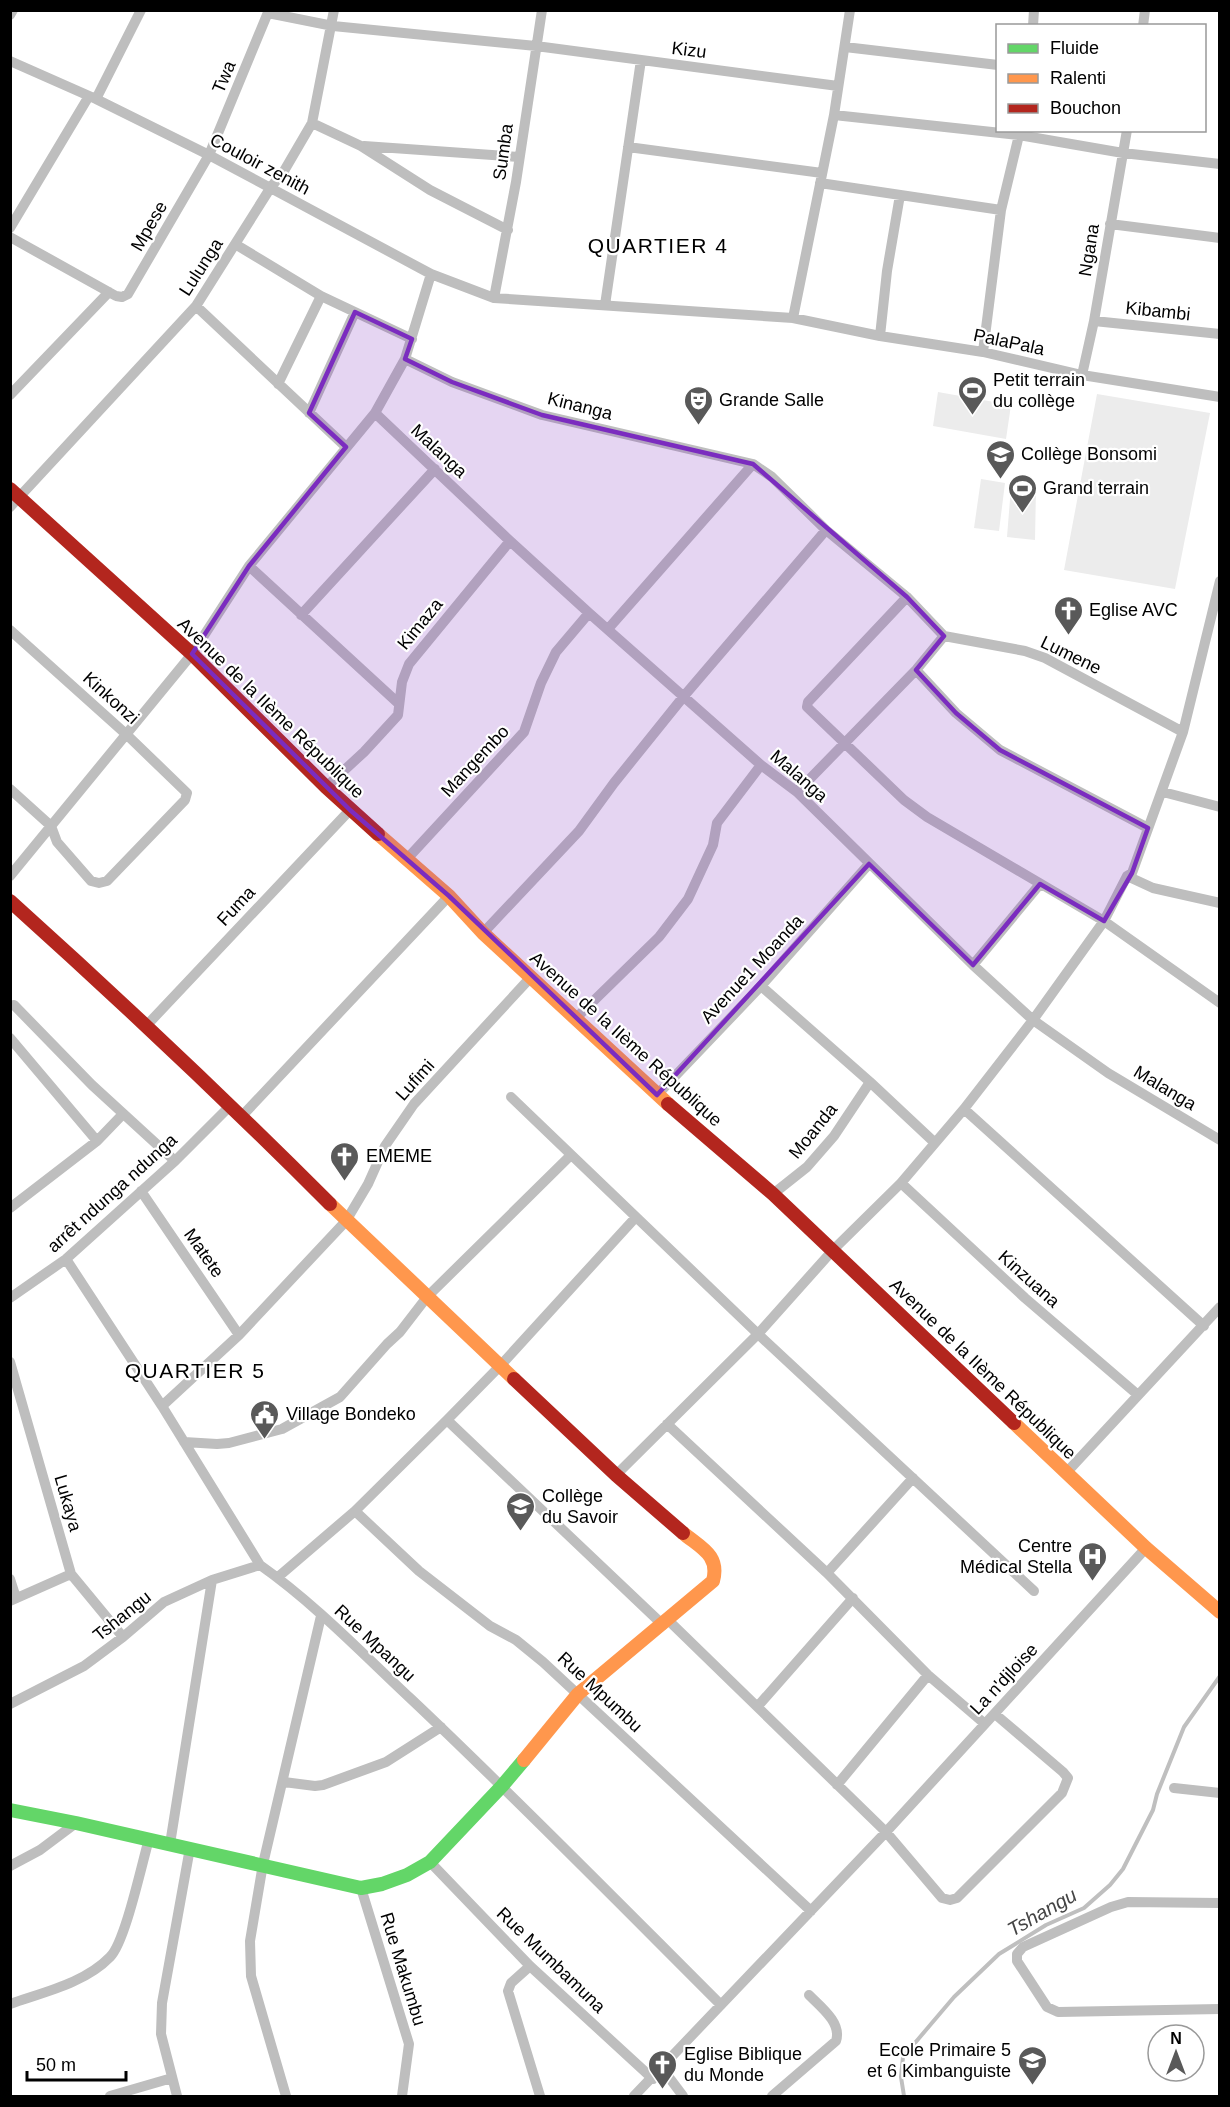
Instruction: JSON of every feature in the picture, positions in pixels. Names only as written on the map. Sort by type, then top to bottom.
[{"type":"street","points":[[10,15],[13,10]]},
{"type":"street","points":[[10,228],[92,98],[141,10]]},
{"type":"street","name":"Lulunga","points":[[14,498],[196,306],[271,187],[284,171],[312,123],[333,26],[334,10]]},
{"type":"street","name":"Sumba","points":[[494,298],[508,230],[542,10]]},
{"type":"street","points":[[494,298],[793,318],[834,115],[850,10]]},
{"type":"street","name":"Kizu","points":[[269,12],[333,26],[536,46],[838,86]]},
{"type":"street","name":"Twa","points":[[209,155],[269,12]]},
{"type":"street","points":[[844,47],[996,65]]},
{"type":"street","points":[[604,305],[641,60]]},
{"type":"street","name":"Couloir zenith","points":[[10,61],[209,155],[431,274],[494,298]]},
{"type":"street","points":[[834,115],[996,131]]},
{"type":"street","points":[[312,123],[362,146],[430,190],[508,230]]},
{"type":"street","name":"Ngana","points":[[1082,375],[1094,321],[1127,132]]},
{"type":"street","points":[[983,352],[1001,210],[1019,133],[1123,153],[1220,164]]},
{"type":"street","points":[[362,146],[519,157]]},
{"type":"street","points":[[628,147],[821,178],[900,195],[1001,210]]},
{"type":"street","name":"Mpese","points":[[109,292],[122,297],[128,294],[209,155]]},
{"type":"street","points":[[880,336],[887,271],[900,195]]},
{"type":"street","points":[[1110,224],[1220,238]]},
{"type":"street","points":[[10,237],[109,292],[10,395]]},
{"type":"street","points":[[235,244],[321,296],[412,339]]},
{"type":"street","points":[[10,876],[192,654],[249,566],[375,412],[405,359],[431,274]]},
{"type":"street","points":[[278,384],[321,296]]},
{"type":"street","points":[[196,306],[346,447]]},
{"type":"street","points":[[309,412],[355,312]]},
{"type":"street","name":"PalaPala","points":[[793,318],[880,336],[983,352],[1082,375],[1220,397]]},
{"type":"street","name":"Kibambi","points":[[1094,321],[1220,334]]},
{"type":"street","name":"Kinanga","points":[[405,359],[452,382],[542,415],[753,464],[772,477],[826,530],[907,597],[944,636]]},
{"type":"street","name":"Malanga","points":[[375,412],[589,613],[761,765],[797,792],[1033,1020],[1108,1073],[1220,1140]]},
{"type":"street","points":[[608,629],[753,464]]},
{"type":"street","points":[[302,615],[435,470]]},
{"type":"street","name":"Avenue de la IIème République","points":[[14,498],[192,654],[350,810],[449,896],[483,933],[657,1095],[773,1194],[1065,1473],[1220,1612]]},
{"type":"street","points":[[483,933],[579,831],[614,783],[684,696],[826,530]]},
{"type":"street","name":"Kimaza","points":[[326,787],[364,752],[398,715],[402,682],[409,664],[510,541]]},
{"type":"street","points":[[249,566],[398,703]]},
{"type":"street","points":[[616,1476],[758,1334],[833,1250],[901,1183],[964,1109],[1033,1020],[1104,921],[1127,876],[1132,873],[1183,732],[1218,601],[1220,581]]},
{"type":"street","points":[[907,597],[808,702],[807,707],[904,800],[927,818],[1104,921],[1220,1003]]},
{"type":"street","name":"Mangembo","points":[[406,860],[524,732],[541,683],[556,652],[589,613]]},
{"type":"street","name":"Kinkonzi","points":[[10,630],[127,735],[187,794],[185,800],[107,881],[99,883],[92,881],[57,842],[51,826]]},
{"type":"street","points":[[797,792],[915,670],[944,636]]},
{"type":"street","name":"Lumene","points":[[944,636],[1025,651],[1045,658],[1183,732]]},
{"type":"street","points":[[915,670],[956,713],[1000,750],[1148,828]]},
{"type":"street","points":[[576,1018],[659,937],[688,899],[713,845],[717,823],[761,765]]},
{"type":"street","points":[[10,789],[51,826]]},
{"type":"street","points":[[1162,792],[1220,807]]},
{"type":"street","name":"Fuma","points":[[147,1025],[350,810]]},
{"type":"street","name":"Avenue1 Moanda","points":[[657,1095],[761,986],[869,864]]},
{"type":"street","points":[[1127,876],[1153,888],[1220,903]]},
{"type":"street","points":[[973,964],[1040,884]]},
{"type":"street","points":[[242,1116],[449,896]]},
{"type":"street","points":[[10,901],[147,1025],[242,1116],[346,1221],[616,1476],[713,1558],[716,1569],[713,1581],[578,1694],[502,1786],[430,1862],[407,1875],[382,1884],[361,1888],[263,1864],[10,1810]]},
{"type":"street","name":"Lufimi","points":[[162,1406],[240,1335],[346,1221],[399,1124],[414,1104],[531,976]]},
{"type":"street","points":[[761,986],[934,1142]]},
{"type":"street","points":[[1207,994],[1220,995]]},
{"type":"street","points":[[14,1005],[92,1085],[175,1161]]},
{"type":"street","points":[[10,1038],[97,1141]]},
{"type":"street","name":"Moanda","points":[[773,1194],[807,1167],[834,1136],[870,1082]]},
{"type":"street","points":[[511,1097],[758,1334],[1034,1591]]},
{"type":"street","name":"arrêt ndunga ndunga","points":[[10,1298],[66,1260],[175,1161],[230,1106]]},
{"type":"street","points":[[964,1109],[1204,1326]]},
{"type":"street","points":[[10,1208],[97,1141],[123,1114]]},
{"type":"street","points":[[184,1442],[229,1443],[282,1429],[340,1397],[400,1332],[427,1297],[571,1155]]},
{"type":"street","name":"Kinzuana","points":[[901,1183],[1025,1298],[1138,1395]]},
{"type":"street","name":"Matete","points":[[141,1191],[240,1335]]},
{"type":"street","points":[[278,1577],[355,1512],[447,1420],[636,1217]]},
{"type":"street","name":"Rue Mpangu","points":[[66,1260],[162,1406],[260,1565],[278,1577],[441,1727],[721,2005]]},
{"type":"street","points":[[1065,1473],[1220,1307]]},
{"type":"street","name":"Lukaya","points":[[10,1362],[71,1574],[123,1637]]},
{"type":"street","points":[[447,1420],[758,1706],[886,1832],[942,1898],[950,1900],[957,1898],[1062,1793],[1068,1778],[995,1713]]},
{"type":"street","points":[[667,1424],[853,1598],[928,1675],[985,1724]]},
{"type":"street","points":[[827,1573],[913,1478]]},
{"type":"street","name":"Rue Mpumbu","points":[[355,1512],[419,1571],[490,1626],[516,1640],[578,1694],[812,1911]]},
{"type":"street","name":"La n'djloise","points":[[634,2097],[886,1832],[1146,1548]]},
{"type":"street","name":"Tshangu","points":[[10,1704],[84,1666],[164,1602],[212,1580],[260,1565]]},
{"type":"street","points":[[10,1579],[13,1599],[71,1574]]},
{"type":"street","points":[[170,1844],[212,1580]]},
{"type":"street","points":[[758,1706],[853,1598]]},
{"type":"street","points":[[286,2097],[251,1976],[250,1941],[263,1864],[321,1616]]},
{"type":"street","points":[[837,1785],[928,1675]]},
{"type":"street","points":[[284,1782],[323,1785],[386,1761],[441,1727]]},
{"type":"street","points":[[1174,1788],[1220,1793]]},
{"type":"street","points":[[10,1866],[40,1850],[76,1823]]},
{"type":"street","points":[[10,2004],[69,1983],[96,1970],[112,1956],[122,1937],[149,1839]]},
{"type":"street","points":[[177,2097],[161,2034],[162,2003],[190,1848]]},
{"type":"street","name":"Rue Mumbamuna","points":[[430,1862],[530,1965],[653,2079]]},
{"type":"street","name":"Rue Makumbu","points":[[361,1888],[410,2044],[402,2097]]},
{"type":"street","points":[[1220,1903],[1128,1902],[1102,1911],[1023,1947],[1017,1954],[1017,1961],[1047,2007],[1058,2012],[1220,2009]]},
{"type":"street","points":[[530,1965],[511,1983],[508,1991],[540,2097]]},
{"type":"street","points":[[772,2097],[836,2042],[838,2034],[835,2024],[809,1995]]},
{"type":"street","points":[[662,2068],[683,2097]]},
{"type":"street","points":[[110,2097],[172,2078]]},
{"type":"highlighted area","points":[[355,312],[412,339],[405,359],[452,382],[542,415],[753,464],[907,597],[944,636],[916,670],[956,713],[1000,750],[1148,828],[1132,873],[1104,921],[1040,884],[973,965],[869,864],[657,1095],[449,896],[350,810],[192,654],[249,566],[346,447],[309,413]]},
{"type":"shaded area","name":"Petit terrain du collège","points":[[938,392],[1011,405],[1006,439],[933,426]]},
{"type":"shaded area","points":[[1097,394],[1210,413],[1175,589],[1064,570]]},
{"type":"shaded area","points":[[981,479],[1005,483],[999,531],[974,528]]},
{"type":"shaded area","name":"Grand terrain","points":[[1011,487],[1036,489],[1035,540],[1007,537]]},
{"type":"waterway","name":"Tshangu","points":[[904,2096],[901,2077],[903,2057],[954,1997],[999,1954],[1046,1925],[1084,1908],[1110,1885],[1123,1869],[1153,1810],[1157,1794],[1184,1727],[1220,1676]]},
{"type":"traffic: fast","points":[[10,1810],[361,1888],[382,1884],[407,1875],[430,1862],[524,1760]]},
{"type":"traffic: slow","points":[[378,834],[449,896],[483,933],[668,1104]]},
{"type":"traffic: slow","points":[[330,1204],[514,1379]]},
{"type":"traffic: slow","points":[[1014,1423],[1146,1548],[1220,1612]]},
{"type":"traffic: slow","points":[[524,1760],[578,1694],[713,1581],[714,1565],[711,1558],[683,1533]]},
{"type":"traffic: jam","points":[[10,489],[192,654],[326,787],[378,834]]},
{"type":"traffic: jam","points":[[10,901],[172,1050],[330,1204]]},
{"type":"traffic: jam","points":[[668,1104],[773,1194],[1014,1423]]},
{"type":"traffic: jam","points":[[514,1379],[616,1475],[683,1533]]},
{"type":"place","name":"Petit terrain du collège","points":[[972,416]]},
{"type":"place","name":"Grande Salle","points":[[698,426]]},
{"type":"place","name":"Collège Bonsomi","points":[[1000,480]]},
{"type":"place","name":"Grand terrain","points":[[1022,514]]},
{"type":"place","name":"Eglise AVC","points":[[1068,636]]},
{"type":"place","name":"EMEME","points":[[345,1182]]},
{"type":"place","name":"Village Bondeko","points":[[265,1440]]},
{"type":"place","name":"Collège du Savoir","points":[[521,1532]]},
{"type":"place","name":"Centre Médical Stella","points":[[1093,1582]]},
{"type":"place","name":"Ecole Primaire 5 et 6 Kimbanguiste","points":[[1032,2086]]},
{"type":"place","name":"Eglise Biblique du Monde","points":[[663,2090]]},
{"type":"district","name":"QUARTIER 4","points":[[658,246]]},
{"type":"district","name":"QUARTIER 5","points":[[195,1371]]}]
